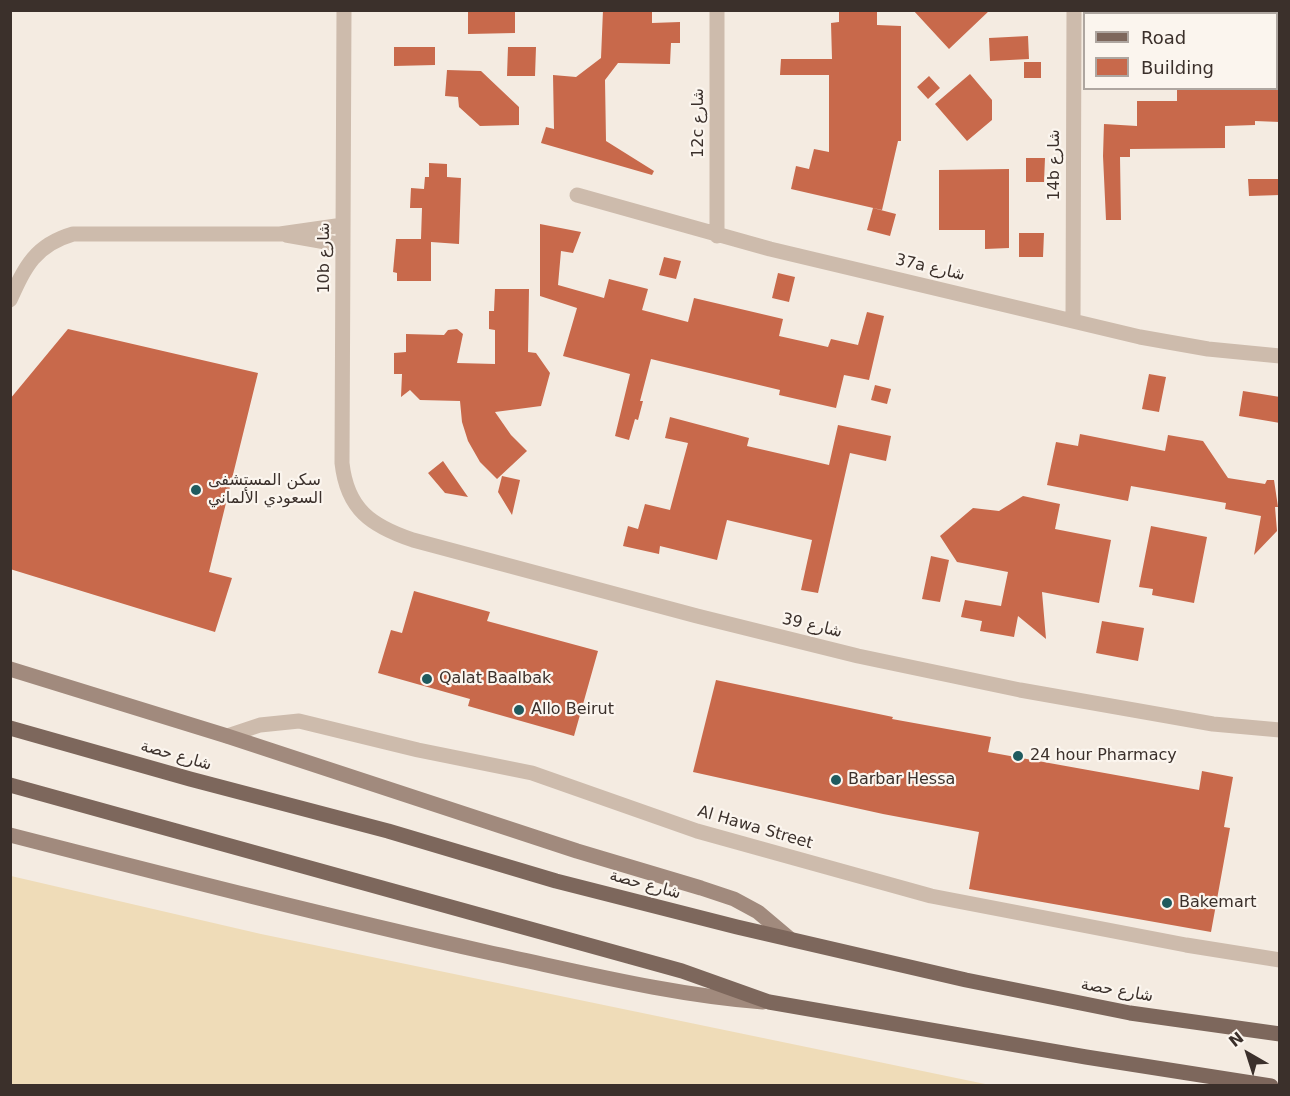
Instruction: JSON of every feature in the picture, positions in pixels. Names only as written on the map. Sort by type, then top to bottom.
[{"type":"main road","points":[[10,669],[227,736],[566,847],[712,891],[758,912],[790,939]]},
{"type":"main road","name":"شارع حصة","points":[[10,728],[190,779],[388,831],[556,881],[714,921],[966,980],[1119,1010],[1280,1034]]},
{"type":"main road","points":[[10,784],[682,971],[769,1002]]},
{"type":"main road","points":[[10,835],[296,909],[675,992],[769,1002],[1086,1057],[1271,1086]]},
{"type":"street","name":"10b شارع","points":[[344,10],[342,463],[343,477],[354,503]]},
{"type":"street","name":"12c شارع","points":[[717,10],[717,236]]},
{"type":"street","name":"14b شارع","points":[[1073,320],[1074,10]]},
{"type":"street","name":"37a شارع","points":[[577,195],[717,236],[1140,337],[1208,349],[1280,356]]},
{"type":"street","points":[[10,300],[30,261],[45,246],[73,234],[280,234],[343,225]]},
{"type":"street","points":[[280,234],[343,245]]},
{"type":"street","name":"شارع 39","points":[[354,503],[370,520],[391,533],[777,637],[1020,690],[1214,724],[1280,730]]},
{"type":"street","name":"Al Hawa Street","points":[[227,736],[260,725],[299,721],[418,750],[532,772],[697,831],[931,897],[1280,960]]},
{"type":"sand","points":[[11,876],[261,934],[990,1085],[11,1085]]},
{"type":"building","points":[[468,10],[515,10],[515,33],[468,34]]},
{"type":"building","points":[[603,10],[652,10],[652,23],[680,22],[680,43],[671,43],[670,64],[618,63],[605,80],[606,141],[654,171],[652,175],[541,143],[546,127],[554,129],[553,75],[576,77],[601,58]]},
{"type":"building","points":[[839,10],[877,10],[877,25],[901,26],[901,141],[898,141],[882,210],[791,189],[796,166],[809,169],[814,149],[829,152],[829,75],[780,75],[781,59],[832,59],[831,23],[839,22]]},
{"type":"building","points":[[913,10],[990,10],[949,49]]},
{"type":"building","points":[[1028,36],[1029,59],[990,61],[989,38]]},
{"type":"building","points":[[394,47],[435,47],[435,65],[394,66]]},
{"type":"building","points":[[508,47],[536,47],[535,76],[507,76]]},
{"type":"building","points":[[1024,62],[1041,62],[1041,78],[1024,78]]},
{"type":"building","points":[[447,70],[481,71],[519,107],[519,125],[480,126],[459,107],[458,97],[445,96]]},
{"type":"building","points":[[970,74],[992,100],[992,120],[967,141],[935,104]]},
{"type":"building","points":[[929,76],[940,88],[928,99],[917,87]]},
{"type":"building","points":[[1280,88],[1280,122],[1255,121],[1255,125],[1225,126],[1225,148],[1130,149],[1130,157],[1120,157],[1121,220],[1106,220],[1104,124],[1137,126],[1137,101],[1177,101],[1177,90],[1278,90]]},
{"type":"building","points":[[1026,158],[1045,158],[1044,182],[1026,182]]},
{"type":"building","points":[[429,163],[447,164],[447,177],[461,178],[459,244],[431,242],[431,281],[397,281],[397,273],[393,272],[396,239],[421,239],[422,208],[410,208],[411,188],[424,189],[425,177],[429,177]]},
{"type":"building","points":[[1009,169],[1009,248],[985,249],[985,230],[939,230],[939,170]]},
{"type":"building","points":[[1248,179],[1280,179],[1280,195],[1249,196]]},
{"type":"building","points":[[873,208],[896,214],[890,236],[867,230]]},
{"type":"building","points":[[540,224],[581,232],[573,253],[561,251],[558,285],[604,298],[609,279],[648,289],[642,310],[688,322],[694,298],[783,319],[779,336],[828,347],[831,339],[858,345],[867,312],[884,316],[869,380],[844,375],[836,408],[779,395],[780,390],[651,359],[640,401],[643,401],[638,420],[635,419],[629,440],[615,436],[630,374],[563,356],[577,308],[540,296]]},
{"type":"building","points":[[1019,233],[1044,233],[1043,257],[1019,257]]},
{"type":"building","points":[[664,257],[681,261],[676,279],[659,275]]},
{"type":"building","points":[[778,273],[795,277],[789,302],[772,298]]},
{"type":"building","points":[[495,289],[529,289],[528,352],[536,353],[550,373],[541,406],[495,412],[511,435],[527,451],[497,479],[480,462],[468,441],[462,422],[460,401],[420,400],[410,390],[401,397],[402,374],[394,374],[394,353],[406,352],[406,334],[444,335],[448,330],[457,329],[463,334],[457,363],[495,364],[495,330],[489,329],[489,311],[494,311]]},
{"type":"building","name":"سكن المستشفى السعودي الألماني","points":[[68,329],[258,373],[209,572],[232,578],[215,632],[10,569],[10,399]]},
{"type":"building","points":[[1149,374],[1166,377],[1159,412],[1142,409]]},
{"type":"building","points":[[875,385],[891,389],[887,404],[871,400]]},
{"type":"building","points":[[1243,391],[1280,397],[1280,423],[1239,416]]},
{"type":"building","points":[[670,417],[749,438],[747,446],[829,465],[838,425],[891,436],[886,461],[850,453],[818,593],[801,590],[812,540],[727,520],[717,560],[660,546],[659,554],[623,546],[628,526],[638,529],[645,504],[670,510],[688,443],[665,438]]},
{"type":"building","points":[[1080,434],[1165,451],[1168,435],[1203,441],[1228,478],[1265,484],[1267,480],[1274,480],[1278,507],[1275,507],[1277,531],[1254,555],[1261,516],[1225,509],[1226,503],[1131,486],[1128,501],[1047,485],[1056,442],[1078,446]]},
{"type":"building","points":[[443,461],[468,497],[445,493],[428,473]]},
{"type":"building","points":[[502,476],[520,480],[512,515],[498,492]]},
{"type":"building","points":[[1023,496],[1060,504],[1055,529],[1111,540],[1099,603],[1042,592],[1046,639],[1018,616],[1014,637],[980,631],[982,621],[961,617],[965,600],[1001,606],[1008,572],[957,562],[940,536],[973,508],[999,511]]},
{"type":"building","points":[[1151,526],[1207,537],[1194,603],[1152,595],[1153,589],[1139,587]]},
{"type":"building","points":[[931,556],[949,560],[940,602],[922,599]]},
{"type":"building","points":[[414,591],[490,612],[487,621],[598,651],[574,736],[468,706],[470,699],[378,673],[391,630],[402,633]]},
{"type":"building","points":[[1102,621],[1144,628],[1138,661],[1096,653]]},
{"type":"building","points":[[716,680],[893,717],[892,719],[991,737],[988,752],[1199,790],[1202,771],[1233,777],[1224,827],[1230,828],[1211,932],[969,889],[979,832],[883,814],[693,772]]},
{"type":"place","name":"سكن المستشفى السعودي الألماني","points":[[196,490]]},
{"type":"place","name":"Qalat Baalbak","points":[[427,679]]},
{"type":"place","name":"Allo Beirut","points":[[519,710]]},
{"type":"place","name":"24 hour Pharmacy","points":[[1018,756]]},
{"type":"place","name":"Barbar Hessa","points":[[836,780]]},
{"type":"place","name":"Bakemart","points":[[1167,903]]}]
